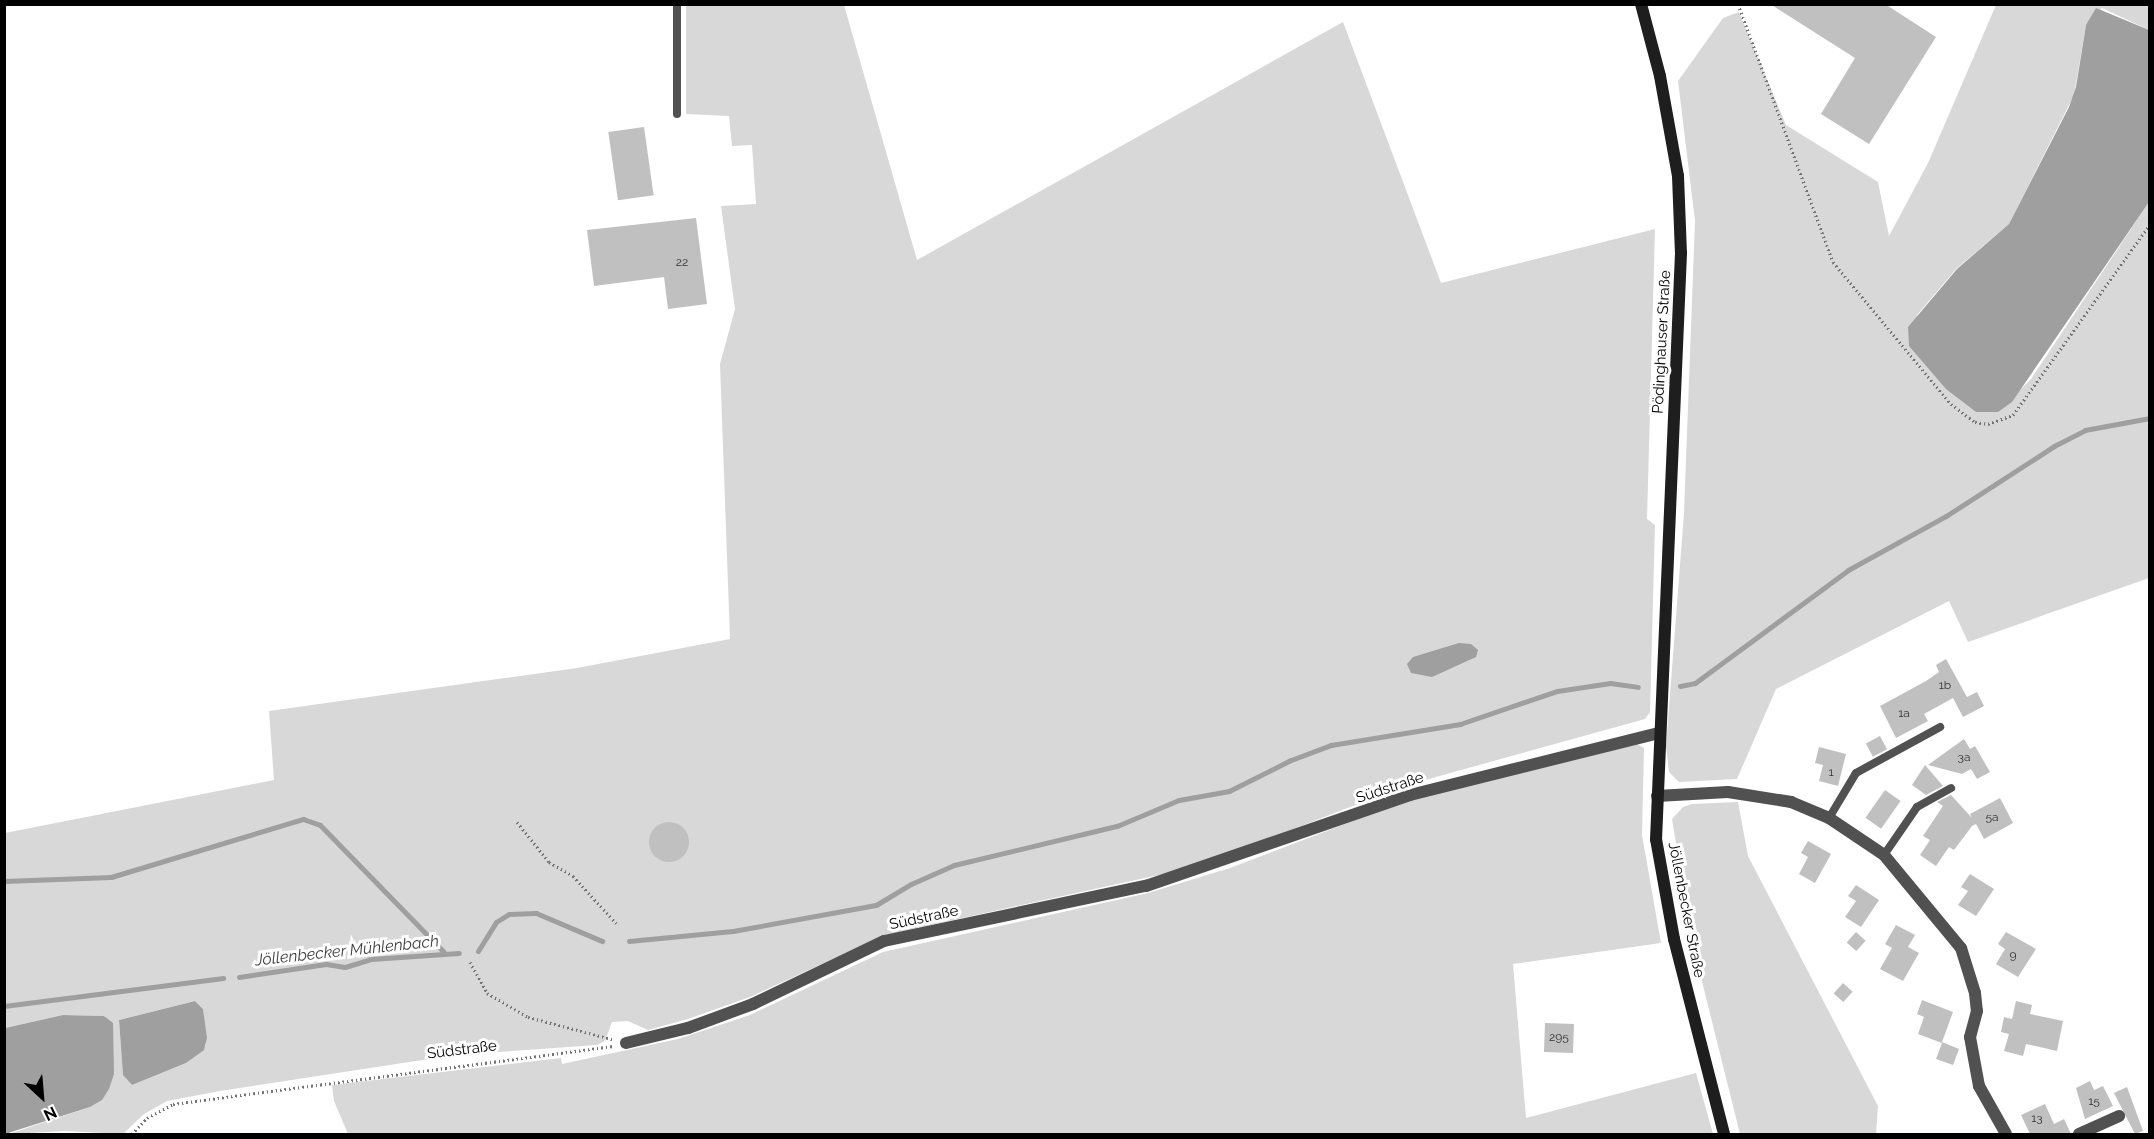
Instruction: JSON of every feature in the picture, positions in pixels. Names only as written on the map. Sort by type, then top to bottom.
[{"type":"main road","name":"Pödinghauser Straße","points":[[1641,4],[1660,76],[1680,207],[1660,686]]},
{"type":"main road","name":"Jöllenbecker Straße","points":[[1660,686],[1656,839],[1674,939],[1724,1134]]},
{"type":"street","name":"Südstraße","points":[[626,1043],[688,1028],[753,1004],[884,941],[1146,886],[1410,795],[1659,733]]},
{"type":"street","points":[[1657,796],[1728,792],[1763,794],[1829,818],[1884,855],[1961,948],[1975,993],[1977,1011],[1970,1037],[1979,1086],[2006,1134]]},
{"type":"street","points":[[2079,1134],[2119,1116]]},
{"type":"lane","points":[[677,4],[677,114]]},
{"type":"lane","points":[[1829,818],[1856,773],[1940,727]]},
{"type":"lane","points":[[1884,855],[1917,807],[1950,788]]},
{"type":"path","points":[[1738,4],[1833,262],[1951,404],[1975,422],[1988,424],[2013,415],[2150,224]]},
{"type":"path","points":[[517,822],[549,862],[573,876],[616,923]]},
{"type":"path","points":[[470,962],[487,993],[528,1017],[626,1043]]},
{"type":"path","name":"Südstraße","points":[[132,1134],[147,1118],[173,1104],[626,1043]]},
{"type":"shaded area","points":[[686,5],[844,5],[917,260],[1343,22],[1441,283],[1655,229],[1647,519],[1655,525],[1650,712],[1645,719],[1407,785],[1195,867],[885,935],[750,997],[688,1019],[648,1030],[628,1021],[612,1022],[605,1041],[597,1045],[455,1055],[220,1091],[167,1101],[144,1114],[123,1134],[65,1131],[9,1134],[90,1107],[105,1016],[63,1015],[5,1028],[5,833],[274,780],[269,711],[577,668],[730,639],[720,364],[735,309],[721,206],[756,204],[752,145],[732,146],[729,116],[686,114]],"holes":[[[195,1001],[203,1009],[206,1045],[186,1063],[132,1085],[123,1074],[119,1020]]]},
{"type":"shaded area","points":[[1996,5],[2149,5],[2149,30],[2102,8],[2086,25],[2074,95],[2009,224],[1956,269],[1917,315],[1976,412],[1998,412],[2031,379],[2149,202],[2149,578],[1968,642],[1949,601],[1776,689],[1737,779],[1679,782],[1669,772],[1666,746],[1684,513],[1695,221],[1678,81],[1723,18],[1739,12],[1786,125],[1878,182],[1889,236],[1928,163]]},
{"type":"shaded area","points":[[2096,8],[2149,30],[2149,202],[2012,402],[1998,412],[1976,412],[1946,389],[1909,346],[1908,327],[1957,269],[2009,224],[2069,107],[2076,87],[2086,25]]},
{"type":"shaded area","points":[[1459,643],[1471,644],[1478,650],[1476,657],[1432,677],[1411,673],[1407,664],[1413,657]]},
{"type":"shaded area","points":[[1635,743],[1644,748],[1642,835],[1661,943],[1513,964],[1526,1118],[1696,1073],[1713,1134],[348,1134],[334,1101],[332,1085],[561,1058],[562,1064],[678,1039],[750,1015],[883,952],[1148,893],[1230,868],[1413,798]]},
{"type":"shaded area","points":[[1738,802],[1748,856],[1878,1106],[1876,1134],[1740,1134],[1693,945],[1672,819],[1683,807],[1692,804]]},
{"type":"shaded area","points":[[195,1001],[203,1009],[207,1038],[204,1050],[186,1063],[132,1085],[123,1075],[119,1020]]},
{"type":"shaded area","points":[[63,1015],[104,1016],[113,1023],[114,1074],[109,1089],[102,1100],[90,1107],[5,1134],[5,1028]]},
{"type":"building","points":[[1770,4],[1885,4],[1936,37],[1869,144],[1821,114],[1855,58]]},
{"type":"building","points":[[644,127],[654,195],[618,200],[608,132]]},
{"type":"building","points":[[696,218],[707,304],[668,309],[664,277],[594,286],[587,230]]},
{"type":"building","points":[[1946,659],[1967,697],[1977,692],[1984,706],[1963,717],[1953,698],[1924,714],[1928,721],[1896,738],[1880,706],[1939,672],[1936,665]]},
{"type":"building","points":[[1880,736],[1887,749],[1873,757],[1866,744]]},
{"type":"building","points":[[1964,739],[1970,749],[1975,746],[1990,772],[1977,779],[1971,769],[1962,774],[1928,765]]},
{"type":"building","points":[[1819,747],[1846,754],[1838,786],[1819,781],[1823,765],[1815,763]]},
{"type":"building","points":[[1925,765],[1943,786],[1926,795],[1912,785]]},
{"type":"building","points":[[1885,790],[1901,801],[1881,829],[1865,818]]},
{"type":"building","points":[[1951,795],[1972,818],[1970,814],[2000,798],[2013,823],[1984,839],[1976,824],[1972,826],[1954,850],[1949,847],[1936,866],[1920,855],[1930,840],[1923,836],[1943,806],[1937,802]]},
{"type":"building","points":[[669,822],[677,823],[683,828],[688,834],[688,850],[683,856],[677,861],[669,862],[661,861],[655,856],[650,850],[649,842],[650,834],[655,828],[661,823]]},
{"type":"building","points":[[1808,841],[1831,854],[1815,883],[1799,874],[1808,857],[1801,853]]},
{"type":"building","points":[[1970,874],[1994,889],[1976,916],[1958,905],[1968,891],[1961,887]]},
{"type":"building","points":[[1856,885],[1879,900],[1861,927],[1845,917],[1856,901],[1848,896]]},
{"type":"building","points":[[1896,925],[1915,935],[1908,947],[1919,953],[1903,981],[1880,969],[1892,948],[1885,944]]},
{"type":"building","points":[[1856,932],[1866,941],[1856,951],[1847,942]]},
{"type":"building","points":[[2006,932],[2036,949],[2018,977],[1996,964],[2005,949],[1998,944]]},
{"type":"building","points":[[1843,983],[1853,992],[1843,1002],[1834,993]]},
{"type":"building","points":[[1922,1000],[1953,1012],[1942,1042],[1959,1049],[1953,1065],[1936,1059],[1942,1043],[1918,1034],[1924,1017],[1917,1014]]},
{"type":"building","points":[[2016,1001],[2032,1005],[2030,1014],[2063,1021],[2057,1051],[2026,1044],[2023,1056],[2004,1051],[2009,1034],[2001,1032],[2004,1017],[2012,1019]]},
{"type":"building","points":[[1545,1023],[1574,1024],[1573,1053],[1544,1052]]},
{"type":"building","points":[[2090,1081],[2094,1090],[2103,1086],[2113,1106],[2085,1119],[2076,1088]]},
{"type":"building","points":[[2127,1087],[2143,1131],[2135,1134],[2114,1093]]},
{"type":"building","points":[[2045,1104],[2054,1124],[2064,1119],[2071,1134],[2030,1134],[2021,1115]]},
{"type":"waterway","points":[[1680,686],[1695,683],[1848,570],[1946,516],[2054,446],[2085,430],[2150,418]]},
{"type":"waterway","points":[[629,941],[733,931],[876,905],[911,884],[954,865],[1117,826],[1179,800],[1229,791],[1291,760],[1331,745],[1460,724],[1557,691],[1610,683],[1638,687]]},
{"type":"waterway","points":[[4,881],[111,877],[303,819],[320,825],[444,952]]},
{"type":"waterway","name":"Jöllenbecker Mühlenbach","points":[[478,951],[496,922],[509,914],[536,913],[602,941]]},
{"type":"waterway","name":"Jöllenbecker Mühlenbach","points":[[239,977],[326,964],[345,967],[371,959],[459,953]]},
{"type":"waterway","name":"Jöllenbecker Mühlenbach","points":[[4,1006],[223,978]]}]
